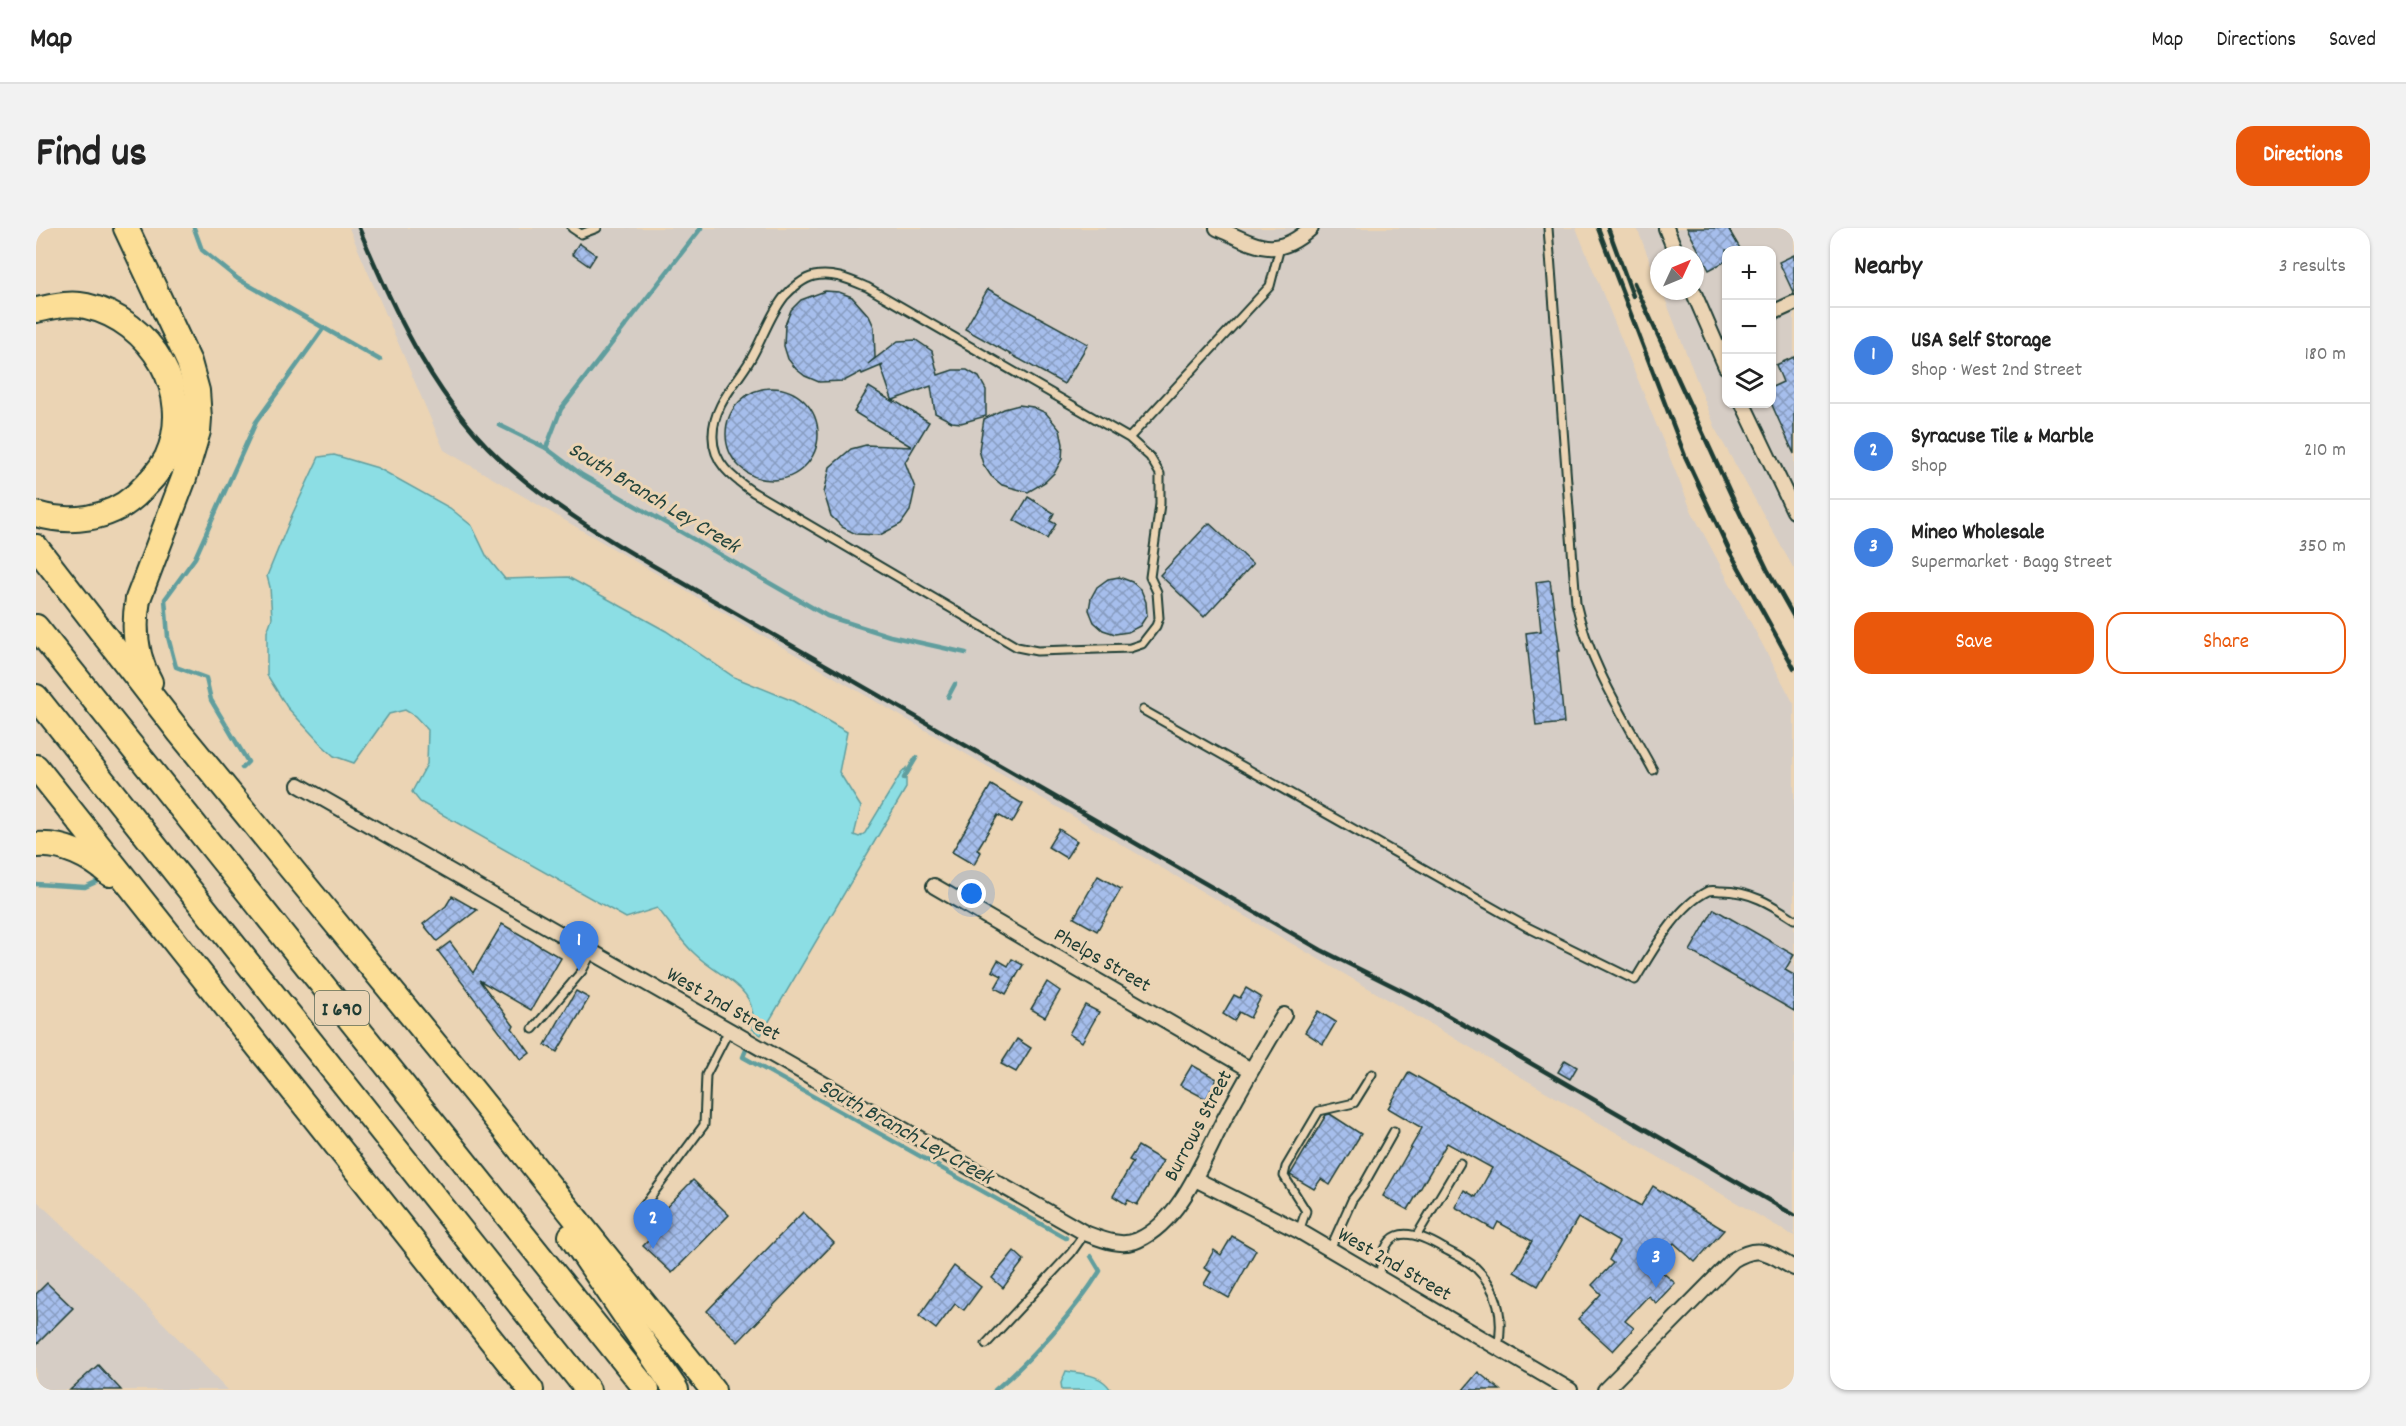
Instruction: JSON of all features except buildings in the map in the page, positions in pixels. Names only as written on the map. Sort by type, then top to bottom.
[{"type":"highway","points":[[126,228],[189,362],[197,391],[198,431],[184,478],[138,599],[135,616],[140,661],[180,733]]},
{"type":"highway","points":[[36,310],[60,305],[84,305],[116,316],[138,332],[158,353],[170,381],[176,407],[173,438],[166,458],[153,479],[125,504],[82,519],[51,518],[36,514]]},
{"type":"highway","points":[[36,547],[180,733],[475,1093],[713,1390]]},
{"type":"highway","name":"I 690","points":[[36,627],[647,1390]]},
{"type":"highway","name":"I 690","points":[[36,697],[588,1390]]},
{"type":"highway","points":[[36,767],[531,1390]]},
{"type":"highway","points":[[36,845],[69,849],[84,855],[109,872],[167,931]]},
{"type":"highway","points":[[475,1093],[676,1390]]},
{"type":"highway","points":[[425,1257],[547,1390]]},
{"type":"street","points":[[1217,228],[1265,247],[1280,247],[1301,238],[1311,228]]},
{"type":"street","points":[[1666,228],[1673,246]]},
{"type":"street","points":[[1697,300],[1722,359]]},
{"type":"street","points":[[1776,310],[1794,303]]},
{"type":"street","points":[[1713,338],[1722,334]]},
{"type":"street","points":[[1745,408],[1794,511]]},
{"type":"street","name":"West 2nd Street","points":[[299,785],[1085,1233],[1112,1242],[1132,1242]]},
{"type":"street","name":"Phelps Street","points":[[934,886],[1251,1070]]},
{"type":"street","name":"Burrows Street","points":[[1132,1242],[1140,1239],[1164,1221],[1195,1179],[1251,1070],[1284,1015]]},
{"type":"street","name":"West 2nd Street","points":[[1195,1179],[1299,1231],[1570,1390]]},
{"type":"street","points":[[1605,1390],[1733,1260],[1745,1252],[1763,1250],[1794,1268]]},
{"type":"lane","points":[[572,228],[581,234],[597,228]]},
{"type":"lane","points":[[1548,228],[1576,603],[1580,621],[1595,660],[1653,770]]},
{"type":"lane","points":[[1129,438],[1270,286],[1280,247]]},
{"type":"lane","points":[[828,275],[845,277],[867,287],[1129,438],[1150,457],[1160,474],[1160,504],[1150,577],[1157,592],[1159,605],[1156,626],[1142,644],[1130,648],[1037,651],[1017,647],[753,492],[722,467],[715,452],[713,434],[719,410],[729,389],[749,362],[785,296],[812,276],[828,275]]},
{"type":"lane","points":[[1143,710],[1527,927],[1635,980],[1663,936],[1682,912],[1710,890],[1740,891],[1772,904],[1794,919]]},
{"type":"lane","points":[[533,1029],[582,971],[592,952]]},
{"type":"lane","points":[[637,1215],[704,1125],[706,1075],[729,1030]]},
{"type":"lane","points":[[1299,1231],[1306,1211],[1284,1176],[1286,1167],[1319,1111],[1354,1102],[1372,1074]]},
{"type":"lane","points":[[1330,1250],[1352,1200],[1363,1186],[1394,1131]]},
{"type":"lane","points":[[1417,1235],[1460,1163]]},
{"type":"lane","points":[[986,1344],[1071,1253],[1085,1233]]},
{"type":"lane","points":[[1380,1279],[1380,1264],[1386,1248],[1396,1236],[1409,1233],[1474,1265],[1491,1288],[1502,1315],[1498,1348]]},
{"type":"shaded area","points":[[349,228],[1576,228],[1692,512],[1794,704],[1794,1236],[444,450]]},
{"type":"shaded area","points":[[1637,228],[1794,228],[1794,569],[1717,432],[1666,300],[1704,300],[1704,246],[1650,246],[1650,262]]},
{"type":"shaded area","points":[[36,1200],[135,1294],[228,1390],[36,1390]]},
{"type":"water","points":[[334,455],[378,468],[450,508],[472,526],[487,557],[505,579],[568,577],[666,631],[734,677],[793,701],[847,732],[839,772],[861,807],[854,835],[859,837],[865,833],[906,768],[906,788],[761,1035],[752,1029],[753,1014],[744,993],[690,949],[657,908],[626,918],[420,802],[412,792],[427,764],[428,730],[415,716],[405,710],[389,714],[354,763],[334,756],[287,707],[267,675],[267,632],[272,618],[267,576],[319,457]]},
{"type":"water","points":[[1066,1371],[1097,1378],[1111,1390],[1062,1390],[1061,1383]]},
{"type":"waterway","points":[[194,228],[202,250],[238,279],[380,360]]},
{"type":"waterway","name":"South Branch Ley Creek","points":[[701,228],[561,409],[546,448],[582,475],[827,616],[890,636],[966,653]]},
{"type":"waterway","points":[[242,768],[248,762],[211,700],[206,678],[176,667],[168,637],[165,599],[195,558],[256,422],[323,329]]},
{"type":"waterway","points":[[499,425],[546,448]]},
{"type":"waterway","name":"South Branch Ley Creek","points":[[948,697],[955,684]]},
{"type":"waterway","name":"South Branch Ley Creek","points":[[904,778],[916,758]]},
{"type":"waterway","points":[[36,884],[85,887],[96,882]]},
{"type":"waterway","name":"South Branch Ley Creek","points":[[748,1045],[743,1057],[1066,1238]]},
{"type":"waterway","name":"South Branch Ley Creek","points":[[995,1390],[1052,1334],[1090,1286],[1100,1271],[1091,1256]]},
{"type":"railway","points":[[359,228],[404,327],[441,389],[486,445],[528,484],[562,509],[634,554],[1321,950],[1419,999],[1794,1215]]},
{"type":"railway","points":[[1598,228],[1685,456],[1729,550],[1794,668]]},
{"type":"railway","points":[[1608,228],[1633,296]]},
{"type":"railway","points":[[1634,283],[1734,501],[1767,569],[1794,617]]},
{"type":"place","name":"USA Self Storage","points":[[579,971]]},
{"type":"place","name":"Syracuse Tile & Marble","points":[[653,1249]]},
{"type":"place","name":"Mineo Wholesale","points":[[1656,1288]]}]
